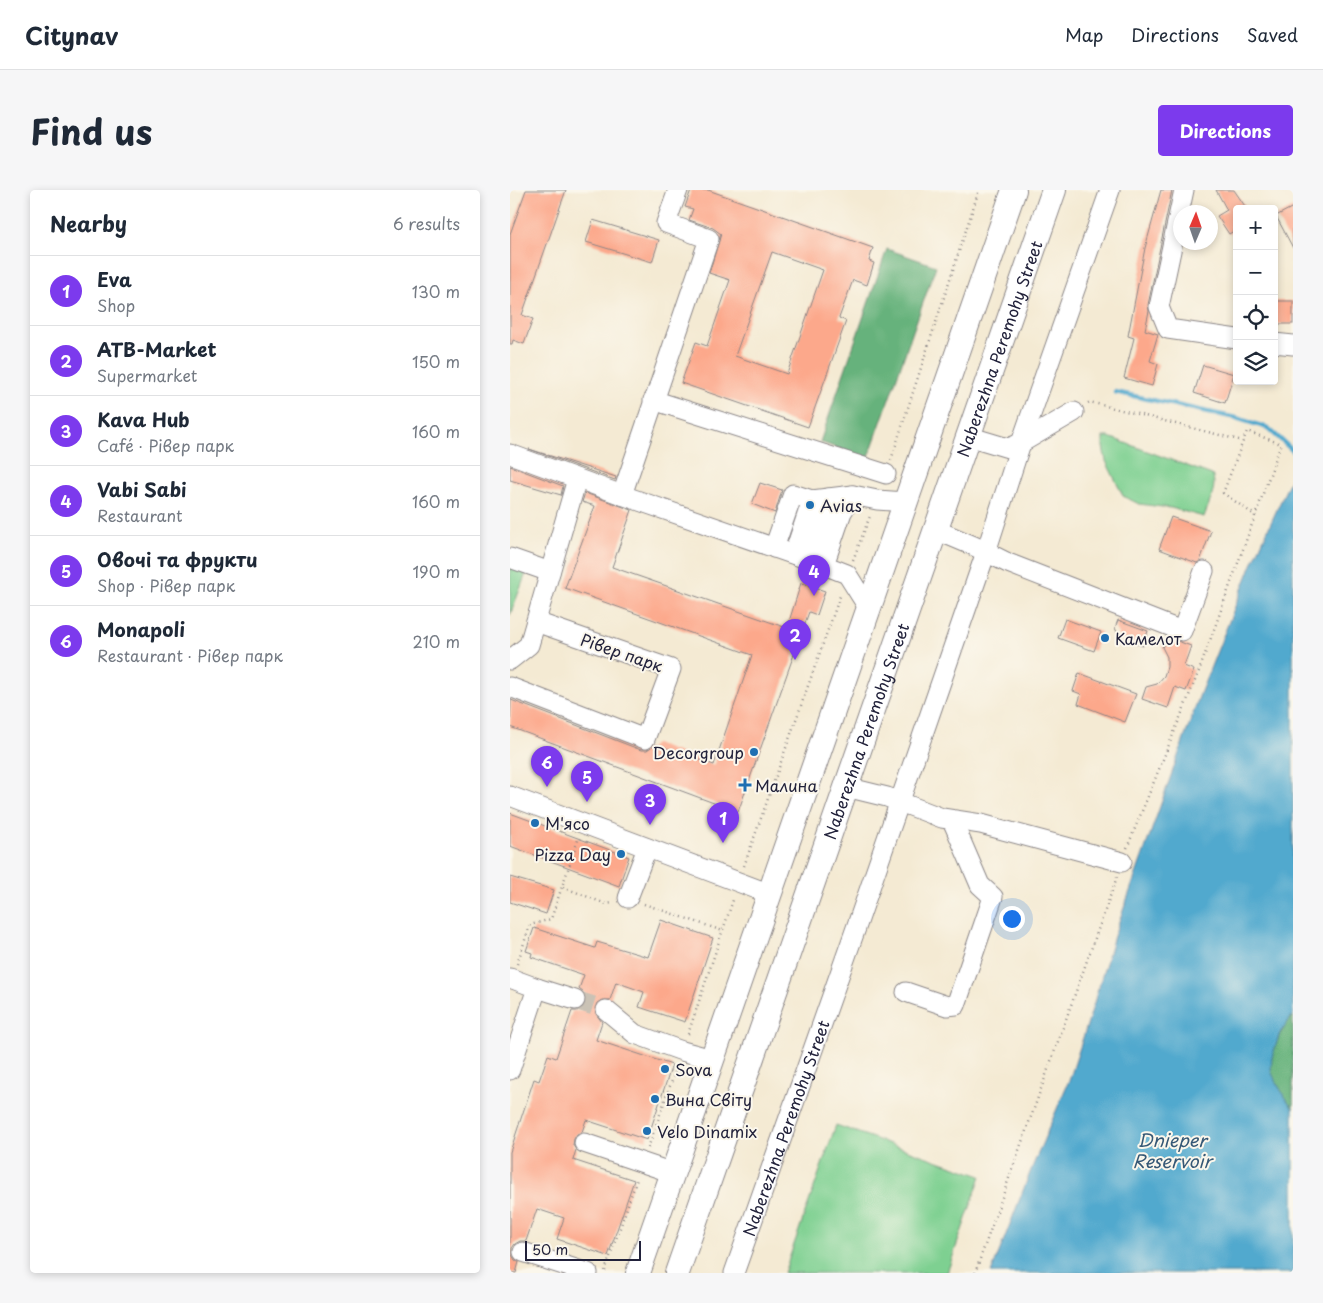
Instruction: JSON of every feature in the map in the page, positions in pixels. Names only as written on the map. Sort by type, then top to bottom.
[{"type":"main road","points":[[638,1273],[1014,190]]},
{"type":"main road","name":"Naberezhna Peremohy Street","points":[[677,1273],[1054,190]]},
{"type":"main road","points":[[980,288],[1015,300]]},
{"type":"main road","points":[[836,702],[871,714]]},
{"type":"main road","points":[[770,894],[805,905]]},
{"type":"street","points":[[622,495],[709,239],[666,223],[678,190]]},
{"type":"street","name":"Naberezhna Peremohy Street","points":[[734,1273],[856,928],[986,552],[1021,443],[1110,190]]},
{"type":"street","points":[[1184,190],[1159,307],[1168,329],[1233,338]]},
{"type":"street","points":[[1278,343],[1293,345]]},
{"type":"street","points":[[653,400],[886,474]]},
{"type":"street","points":[[968,436],[1008,448],[1021,443],[1074,412]]},
{"type":"street","points":[[510,454],[847,574],[869,609]]},
{"type":"street","points":[[510,660],[529,646],[577,478]]},
{"type":"street","points":[[774,548],[793,494],[820,499],[853,495],[877,500],[906,502]]},
{"type":"street","points":[[809,559],[853,495]]},
{"type":"street","points":[[809,559],[820,499]]},
{"type":"street","points":[[936,530],[1008,563],[1182,631],[1204,571]]},
{"type":"street","points":[[510,558],[551,567]]},
{"type":"street","name":"Рівер парк","points":[[510,687],[645,739],[671,669],[536,622]]},
{"type":"street","points":[[846,787],[887,797],[942,818],[981,824],[1122,862]]},
{"type":"street","points":[[510,796],[770,894]]},
{"type":"street","points":[[906,992],[947,1006],[956,1005],[992,896],[980,885],[952,820]]},
{"type":"street","points":[[628,898],[647,848]]},
{"type":"street","points":[[511,979],[575,1000]]},
{"type":"street","points":[[510,1070],[537,988]]},
{"type":"street","points":[[606,1010],[635,1034],[682,1051],[712,1059]]},
{"type":"street","points":[[584,1143],[673,1172]]},
{"type":"street","points":[[523,1252],[588,1273]]},
{"type":"path","points":[[886,474],[979,190]]},
{"type":"path","points":[[1074,412],[1090,402],[1243,441]]},
{"type":"path","points":[[975,1273],[1136,823],[1199,671],[1256,516],[1281,444],[1247,431],[1223,493],[1256,516]]},
{"type":"path","points":[[604,1273],[682,1051],[738,882],[847,574],[877,500]]},
{"type":"path","points":[[511,979],[530,925],[551,919],[583,824]]},
{"type":"green space","points":[[887,249],[936,266],[868,459],[820,442]]},
{"type":"green space","points":[[1103,437],[1109,437],[1212,475],[1214,485],[1204,517],[1171,508],[1139,504],[1123,496],[1106,461]]},
{"type":"green space","points":[[510,565],[527,571],[510,615]]},
{"type":"green space","points":[[1293,1015],[1293,1109],[1275,1082],[1270,1064],[1276,1042]]},
{"type":"green space","points":[[836,1125],[981,1176],[947,1273],[784,1273]]},
{"type":"water","name":"Dnieper Reservoir","points":[[1293,474],[1293,1015],[1280,1033],[1272,1057],[1271,1071],[1293,1109],[1293,1273],[991,1273],[1031,1170],[1070,1078],[1114,936],[1200,694],[1250,569]]},
{"type":"building","points":[[526,190],[566,190],[522,315],[533,319],[524,344],[513,340],[512,344],[510,344],[510,234]]},
{"type":"building","points":[[691,190],[708,190],[873,248],[869,261],[874,263],[867,285],[853,280],[839,318],[846,321],[808,427],[681,383],[696,342],[707,346],[730,280],[709,273],[721,234],[713,228],[689,220],[693,209],[685,207]],"holes":[[[772,252],[823,270],[787,374],[735,356]]]},
{"type":"building","points":[[1161,190],[1172,190],[1148,305],[1149,311],[1145,330],[1158,334],[1150,361],[1158,364],[1152,386],[1124,378],[1134,338],[1128,336],[1145,248]]},
{"type":"building","points":[[1216,190],[1234,190],[1244,205],[1233,205],[1233,232],[1229,234],[1218,218],[1218,215],[1227,210]]},
{"type":"building","points":[[1293,207],[1293,248],[1278,220],[1278,215]]},
{"type":"building","points":[[593,220],[659,240],[652,262],[586,242]]},
{"type":"building","points":[[1278,301],[1293,301],[1293,324],[1278,324]]},
{"type":"building","points":[[1203,365],[1233,374],[1225,403],[1194,393]]},
{"type":"building","points":[[529,449],[616,477],[615,480]]},
{"type":"building","points":[[510,466],[563,486],[561,495],[510,480]]},
{"type":"building","points":[[760,483],[782,490],[775,513],[752,504]]},
{"type":"building","points":[[585,493],[632,510],[612,567],[787,628],[801,583],[825,591],[817,615],[809,612],[738,812],[510,727],[511,700],[641,750],[647,750],[655,744],[714,765],[752,655],[565,588],[595,506],[582,502]]},
{"type":"building","points":[[1171,517],[1211,531],[1200,561],[1197,563],[1159,549]]},
{"type":"building","points":[[1065,619],[1101,632],[1094,651],[1058,638]]},
{"type":"building","points":[[1118,620],[1148,631],[1143,646],[1120,638],[1115,628]]},
{"type":"building","points":[[1169,638],[1191,646],[1184,666],[1194,670],[1186,691],[1175,687],[1168,708],[1142,699],[1146,687],[1157,684],[1164,676],[1167,667],[1167,657],[1162,647]]},
{"type":"building","points":[[1079,673],[1136,694],[1125,722],[1078,704],[1081,694],[1073,691]]},
{"type":"building","points":[[510,813],[629,857],[619,886],[510,846]]},
{"type":"building","points":[[510,877],[554,890],[546,914],[510,902]]},
{"type":"building","points":[[661,920],[713,938],[685,1022],[639,1007],[644,992],[616,982],[610,1000],[602,1000],[597,1003],[595,1008],[596,1014],[602,1022],[596,1040],[672,1065],[647,1140],[586,1120],[582,1132],[577,1134],[574,1139],[573,1145],[576,1150],[573,1160],[634,1180],[608,1256],[557,1239],[564,1218],[537,1209],[526,1241],[520,1241],[512,1248],[512,1255],[519,1262],[516,1273],[510,1273],[510,1152],[534,1079],[539,1081],[548,1055],[556,1058],[572,1011],[582,1009],[586,1003],[584,993],[579,989],[584,975],[531,957],[532,953],[526,951],[534,928],[595,948],[597,942],[648,957]]},
{"type":"waterway","points":[[1115,392],[1236,418],[1268,428],[1293,451]]},
{"type":"tunnel","points":[[575,1000],[606,1010]]},
{"type":"place","name":"Avias","points":[[810,505]]},
{"type":"place","name":"Vabi Sabi","points":[[814,596]]},
{"type":"place","name":"Камелот","points":[[1105,638]]},
{"type":"place","name":"ATB-Market","points":[[795,660]]},
{"type":"place","name":"Decorgroup","points":[[754,752]]},
{"type":"place","name":"Малина","points":[[745,785]]},
{"type":"place","name":"Monapoli","points":[[547,787]]},
{"type":"place","name":"Овочі та фрукти","points":[[587,802]]},
{"type":"place","name":"М'ясо","points":[[535,823]]},
{"type":"place","name":"Kava Hub","points":[[650,825]]},
{"type":"place","name":"Eva","points":[[723,843]]},
{"type":"place","name":"Pizza Day","points":[[621,854]]},
{"type":"place","name":"Sova","points":[[665,1069]]},
{"type":"place","name":"Вина Світу","points":[[655,1099]]},
{"type":"place","name":"Velo Dinamix","points":[[647,1131]]}]
